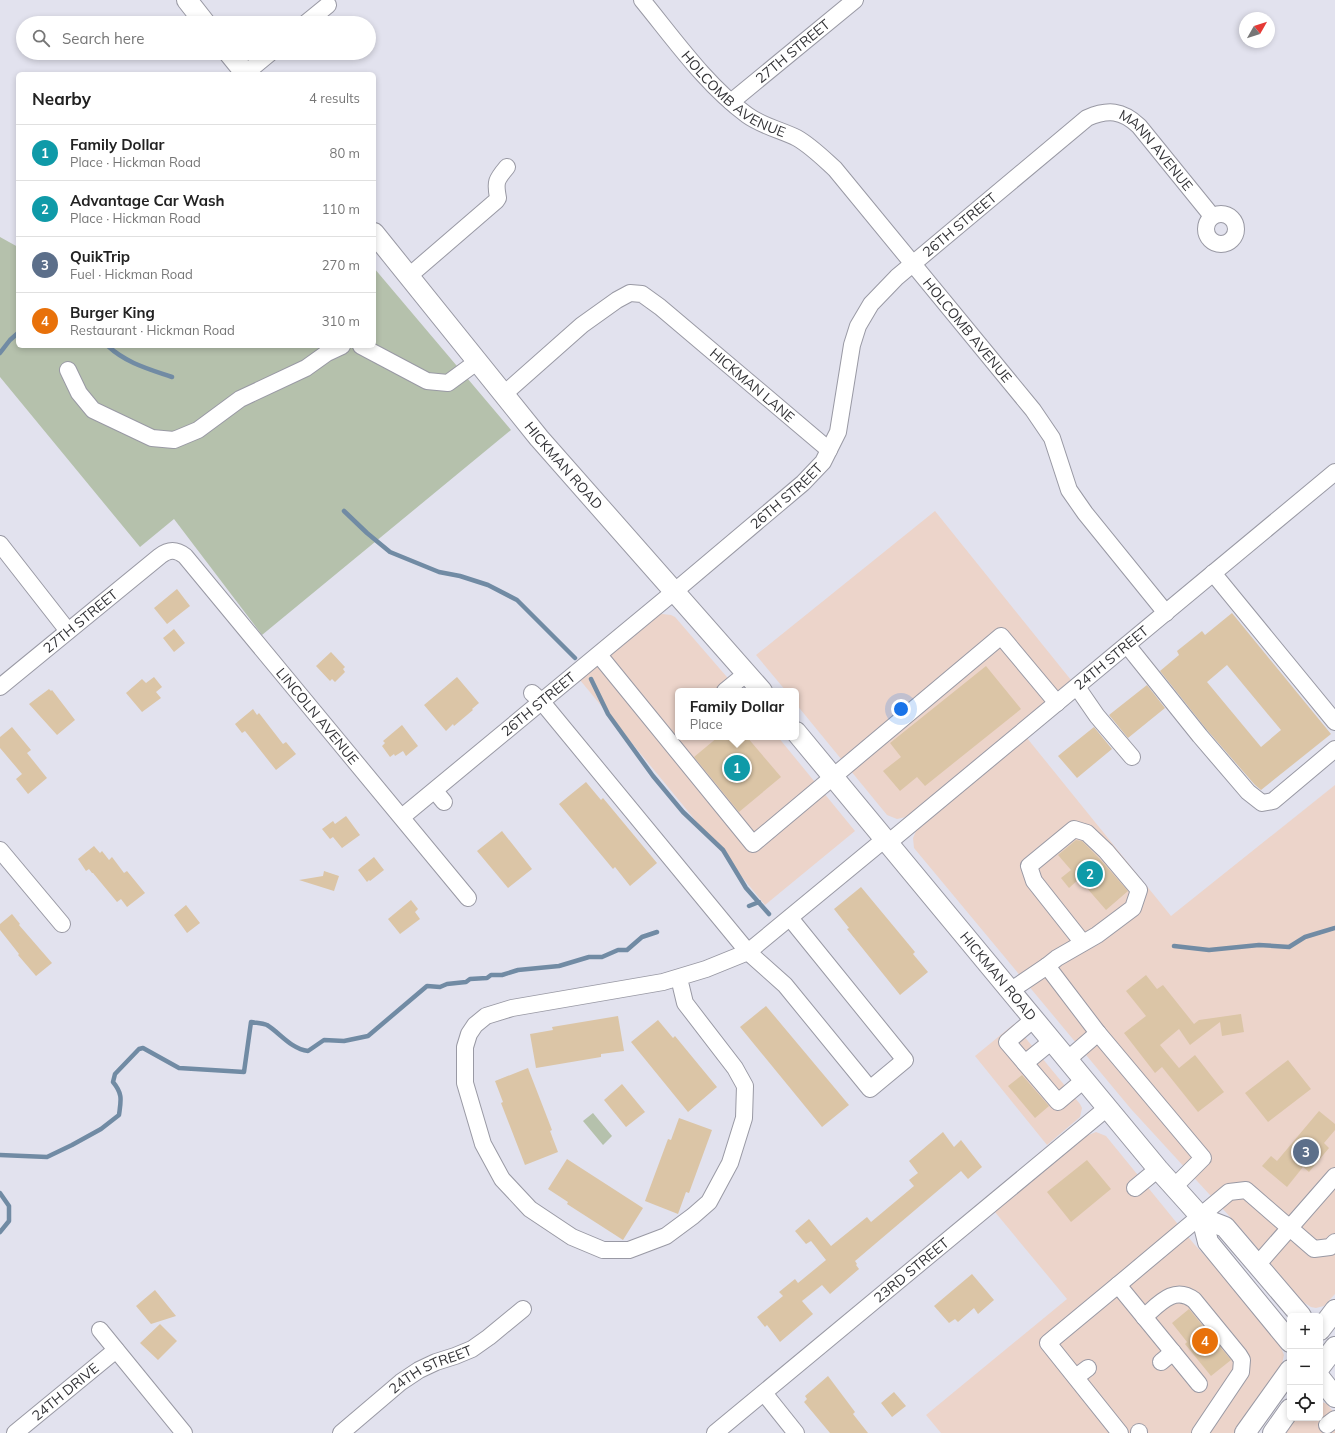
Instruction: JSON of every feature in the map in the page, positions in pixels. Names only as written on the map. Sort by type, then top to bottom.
[{"type":"main road","points":[[187,0],[200,16]]},
{"type":"main road","points":[[235,60],[244,72]]},
{"type":"main road","name":"HICKMAN ROAD","points":[[376,235],[539,438],[760,688]]},
{"type":"main road","name":"HICKMAN ROAD","points":[[799,736],[1158,1169],[1201,1217],[1225,1227],[1299,1313]]},
{"type":"main road","name":"HICKMAN ROAD","points":[[1201,1217],[1208,1242],[1287,1338]]},
{"type":"main road","points":[[1323,1326],[1335,1310]]},
{"type":"main road","points":[[1245,1433],[1287,1374]]},
{"type":"main road","points":[[1323,1382],[1335,1397]]},
{"type":"main road","points":[[1273,1433],[1287,1413]]},
{"type":"street","name":"HOLCOMB AVENUE","points":[[642,0],[714,86],[731,102],[749,116],[808,145],[835,169],[1033,410],[1052,438],[1069,490],[1085,513],[1166,613]]},
{"type":"street","name":"27TH STREET","points":[[731,102],[855,0]]},
{"type":"street","points":[[315,16],[328,5]]},
{"type":"street","points":[[248,72],[262,60]]},
{"type":"street","name":"MANN AVENUE","points":[[1087,118],[1100,112],[1116,112],[1131,118],[1212,216]]},
{"type":"street","name":"26TH STREET","points":[[402,817],[440,796],[537,698],[599,654],[675,592],[803,483],[822,462],[838,432],[852,345],[858,326],[871,304],[897,277],[1087,118]]},
{"type":"street","points":[[409,276],[496,201],[498,198],[495,185],[497,178],[507,167]]},
{"type":"street","name":"HICKMAN LANE","points":[[504,394],[582,325],[617,300],[630,293],[642,294],[675,320],[828,450]]},
{"type":"street","points":[[68,370],[79,393],[93,410],[152,438],[174,440],[198,430],[240,399],[306,368],[327,353],[338,348]]},
{"type":"street","points":[[365,348],[427,382],[448,383],[478,361]]},
{"type":"street","name":"24TH STREET","points":[[679,978],[685,1003],[735,1068],[745,1086],[744,1118],[730,1163],[709,1202],[666,1236],[629,1250],[603,1250],[572,1237],[530,1209],[502,1179],[483,1144],[465,1083],[465,1047],[469,1034],[475,1025],[486,1016],[512,1008],[644,986],[679,978],[748,952],[1077,687],[1335,472]]},
{"type":"street","points":[[0,544],[68,631]]},
{"type":"street","name":"LINCOLN AVENUE","points":[[160,556],[166,551],[173,550],[180,552],[185,556],[468,898]]},
{"type":"street","name":"27TH STREET","points":[[0,686],[160,556]]},
{"type":"street","points":[[1213,573],[1335,722]]},
{"type":"street","points":[[599,654],[635,688],[753,844],[1001,636],[1057,703]]},
{"type":"street","points":[[1127,646],[1248,792],[1262,803],[1273,801],[1335,749]]},
{"type":"street","points":[[729,688],[747,673]]},
{"type":"street","points":[[1077,687],[1097,716],[1132,757]]},
{"type":"street","points":[[537,698],[748,952],[786,985],[870,1089],[905,1060],[790,918]]},
{"type":"street","points":[[1010,991],[1057,958],[1083,943],[1096,935],[1133,908],[1139,890],[1106,851],[1087,833],[1074,829],[1029,866],[1034,881],[1083,943]]},
{"type":"street","points":[[0,850],[62,924]]},
{"type":"street","points":[[1047,966],[1098,1033],[1203,1158],[1174,1187]]},
{"type":"street","points":[[1034,1019],[1007,1042],[1058,1102],[1084,1080]]},
{"type":"street","points":[[1067,1060],[1098,1033]]},
{"type":"street","points":[[1025,1063],[1052,1041]]},
{"type":"street","name":"23RD STREET","points":[[715,1433],[1107,1108]]},
{"type":"street","points":[[1135,1188],[1158,1169]]},
{"type":"street","points":[[1258,1264],[1335,1176]]},
{"type":"street","points":[[1120,1433],[1108,1405],[1082,1373],[1048,1343],[1201,1217],[1229,1192],[1246,1190],[1314,1249],[1330,1248],[1335,1242]]},
{"type":"street","points":[[1118,1286],[1167,1357],[1199,1384]]},
{"type":"street","points":[[1142,1322],[1168,1297],[1177,1294],[1186,1295],[1194,1300],[1242,1360],[1241,1372],[1200,1433]]},
{"type":"street","name":"24TH STREET","points":[[341,1433],[402,1382],[419,1370],[472,1349],[490,1337],[523,1309]]},
{"type":"street","points":[[100,1330],[184,1433]]},
{"type":"street","name":"24TH DRIVE","points":[[15,1433],[116,1350]]},
{"type":"street","points":[[764,1393],[796,1433]]},
{"type":"shaded area","points":[[935,511],[1071,680],[906,817],[897,819],[887,815],[799,708],[799,688],[784,688],[756,655]]},
{"type":"shaded area","points":[[662,614],[675,617],[736,688],[675,688],[675,740],[780,740],[855,831],[765,905],[580,680],[657,616]]},
{"type":"shaded area","points":[[1027,738],[1171,916],[1335,785],[1335,1294],[1324,1306],[1316,1308],[1303,1302],[1243,1231],[1131,1109],[914,848],[913,838],[916,831]]},
{"type":"shaded area","points":[[1014,1024],[1082,1108],[1080,1117],[1047,1145],[975,1056]]},
{"type":"shaded area","points":[[1096,1132],[1106,1136],[1194,1244],[1225,1277],[1279,1343],[1284,1355],[1281,1368],[1237,1433],[941,1433],[926,1415],[1067,1299],[995,1212],[1086,1136]]},
{"type":"shaded area","points":[[1323,1402],[1327,1404],[1335,1414],[1335,1433],[1286,1433],[1294,1421],[1323,1421]]},
{"type":"green space","points":[[0,237],[16,246],[16,348],[376,348],[376,270],[511,430],[262,635],[174,519],[140,547],[0,377]]},
{"type":"green space","points":[[593,1113],[612,1136],[603,1145],[583,1121]]},
{"type":"building","points":[[177,589],[190,606],[167,624],[154,608]]},
{"type":"building","points":[[1232,613],[1331,734],[1261,790],[1207,730],[1160,671],[1179,655],[1177,651],[1202,631],[1205,635]],"holes":[[[1227,665],[1281,730],[1261,747],[1207,682]]]},
{"type":"building","points":[[174,629],[185,643],[174,652],[163,638]]},
{"type":"building","points":[[331,652],[345,667],[343,669],[345,672],[335,682],[332,679],[330,681],[316,666]]},
{"type":"building","points":[[986,666],[1021,709],[925,786],[917,777],[900,791],[883,771],[901,757],[890,743]]},
{"type":"building","points":[[154,677],[162,687],[156,692],[161,698],[142,712],[126,693],[142,679],[146,683]]},
{"type":"building","points":[[457,677],[479,703],[472,709],[473,710],[454,726],[453,724],[446,731],[424,705]]},
{"type":"building","points":[[1147,685],[1165,708],[1128,738],[1109,715]]},
{"type":"building","points":[[49,689],[51,691],[52,690],[75,720],[57,735],[29,704]]},
{"type":"building","points":[[253,709],[257,715],[259,713],[283,744],[286,742],[296,754],[276,770],[245,731],[242,733],[235,724]]},
{"type":"building","points":[[402,725],[418,746],[406,756],[403,751],[390,757],[382,746],[385,743],[383,741]]},
{"type":"building","points":[[12,727],[31,750],[27,753],[47,778],[28,794],[16,779],[22,774],[0,748],[0,737]]},
{"type":"building","points":[[1094,727],[1112,749],[1077,778],[1058,756]]},
{"type":"building","points":[[714,740],[750,740],[781,777],[739,812],[694,757]]},
{"type":"building","points":[[586,782],[601,800],[603,798],[657,863],[630,886],[615,867],[613,869],[559,804]]},
{"type":"building","points":[[346,816],[360,835],[342,848],[333,837],[330,839],[322,829],[333,821],[335,824]]},
{"type":"building","points":[[502,831],[532,869],[508,888],[477,851]]},
{"type":"building","points":[[1076,840],[1082,841],[1128,891],[1106,910],[1079,879],[1069,888],[1061,878],[1071,870],[1058,855]]},
{"type":"building","points":[[94,846],[100,853],[102,851],[109,860],[112,857],[124,873],[127,871],[145,893],[127,907],[121,899],[117,902],[89,869],[86,871],[78,859]]},
{"type":"building","points":[[374,857],[384,870],[367,882],[358,870]]},
{"type":"building","points":[[324,871],[339,876],[334,891],[299,880],[323,876]]},
{"type":"building","points":[[861,887],[915,952],[913,954],[928,972],[900,995],[847,929],[849,928],[834,909]]},
{"type":"building","points":[[411,900],[418,909],[415,912],[420,919],[400,934],[388,919]]},
{"type":"building","points":[[186,905],[200,923],[187,933],[174,915]]},
{"type":"building","points":[[12,914],[20,924],[19,925],[52,963],[36,976],[18,955],[19,954],[0,930],[0,924]]},
{"type":"building","points":[[1146,975],[1157,989],[1163,985],[1194,1024],[1199,1020],[1241,1014],[1244,1032],[1222,1036],[1220,1022],[1190,1045],[1179,1029],[1160,1045],[1179,1068],[1195,1055],[1224,1092],[1198,1112],[1162,1067],[1155,1073],[1124,1033],[1146,1016],[1126,991]]},
{"type":"building","points":[[766,1006],[849,1105],[822,1127],[740,1027]]},
{"type":"building","points":[[618,1016],[624,1051],[601,1054],[601,1057],[536,1068],[530,1034],[553,1030],[552,1027]]},
{"type":"building","points":[[658,1020],[673,1038],[675,1036],[717,1087],[688,1112],[631,1042]]},
{"type":"building","points":[[1288,1060],[1311,1089],[1268,1122],[1245,1093]]},
{"type":"building","points":[[528,1068],[552,1130],[550,1131],[558,1152],[525,1165],[501,1103],[503,1102],[495,1081]]},
{"type":"building","points":[[1022,1075],[1049,1106],[1035,1118],[1008,1086]]},
{"type":"building","points":[[622,1084],[645,1112],[626,1127],[604,1100]]},
{"type":"building","points":[[1319,1111],[1335,1124],[1335,1130],[1324,1143],[1329,1148],[1309,1172],[1303,1167],[1287,1187],[1262,1166],[1271,1156],[1277,1161]]},
{"type":"building","points":[[679,1118],[712,1130],[689,1193],[686,1192],[678,1214],[645,1201],[668,1139],[671,1140]]},
{"type":"building","points":[[943,1132],[954,1147],[961,1140],[982,1167],[968,1179],[961,1171],[855,1261],[859,1269],[830,1294],[822,1285],[802,1301],[813,1314],[780,1342],[767,1325],[765,1327],[757,1317],[783,1296],[779,1292],[795,1279],[798,1283],[826,1260],[811,1241],[806,1244],[795,1231],[809,1219],[831,1246],[867,1217],[871,1222],[914,1186],[909,1180],[918,1173],[909,1161]]},
{"type":"building","points":[[567,1159],[643,1208],[623,1240],[567,1204],[568,1202],[548,1189]]},
{"type":"building","points":[[1087,1160],[1111,1189],[1071,1222],[1047,1192]]},
{"type":"building","points":[[972,1274],[994,1300],[978,1314],[974,1308],[958,1322],[955,1319],[949,1323],[934,1306]]},
{"type":"building","points":[[155,1290],[176,1316],[151,1324],[136,1306]]},
{"type":"building","points":[[1189,1309],[1231,1360],[1211,1376],[1185,1344],[1187,1342],[1172,1323]]},
{"type":"building","points":[[160,1324],[177,1341],[158,1360],[140,1343]]},
{"type":"building","points":[[828,1376],[855,1412],[853,1414],[868,1433],[830,1433],[804,1402],[807,1399],[805,1396]]},
{"type":"building","points":[[894,1392],[906,1406],[892,1417],[881,1403]]},
{"type":"waterway","points":[[0,353],[16,335]]},
{"type":"waterway","points":[[110,348],[130,361],[172,377]]},
{"type":"waterway","points":[[344,511],[390,552],[439,572],[460,576],[488,585],[517,600],[575,658]]},
{"type":"waterway","points":[[591,679],[608,714],[653,776],[683,812],[723,850],[746,888],[769,914]]},
{"type":"waterway","points":[[749,906],[759,902]]},
{"type":"waterway","points":[[1174,946],[1209,950],[1259,945],[1289,947],[1305,937],[1335,928]]},
{"type":"waterway","points":[[0,1155],[47,1157],[101,1129],[119,1115],[120,1094],[113,1082],[115,1074],[139,1049],[143,1048],[179,1068],[244,1072],[251,1022],[267,1025],[291,1044],[302,1050],[308,1051],[324,1040],[344,1041],[368,1036],[427,986],[440,987],[447,984],[466,982],[470,979],[487,978],[491,975],[502,975],[518,970],[559,966],[589,957],[602,957],[618,950],[627,950],[642,937],[657,932]]},
{"type":"waterway","points":[[0,1193],[9,1206],[9,1221],[0,1232]]},
{"type":"place","name":"Family Dollar","points":[[737,768]]},
{"type":"place","name":"Advantage Car Wash","points":[[1090,874]]},
{"type":"place","name":"QuikTrip","points":[[1306,1152]]},
{"type":"place","name":"Burger King","points":[[1205,1341]]}]
